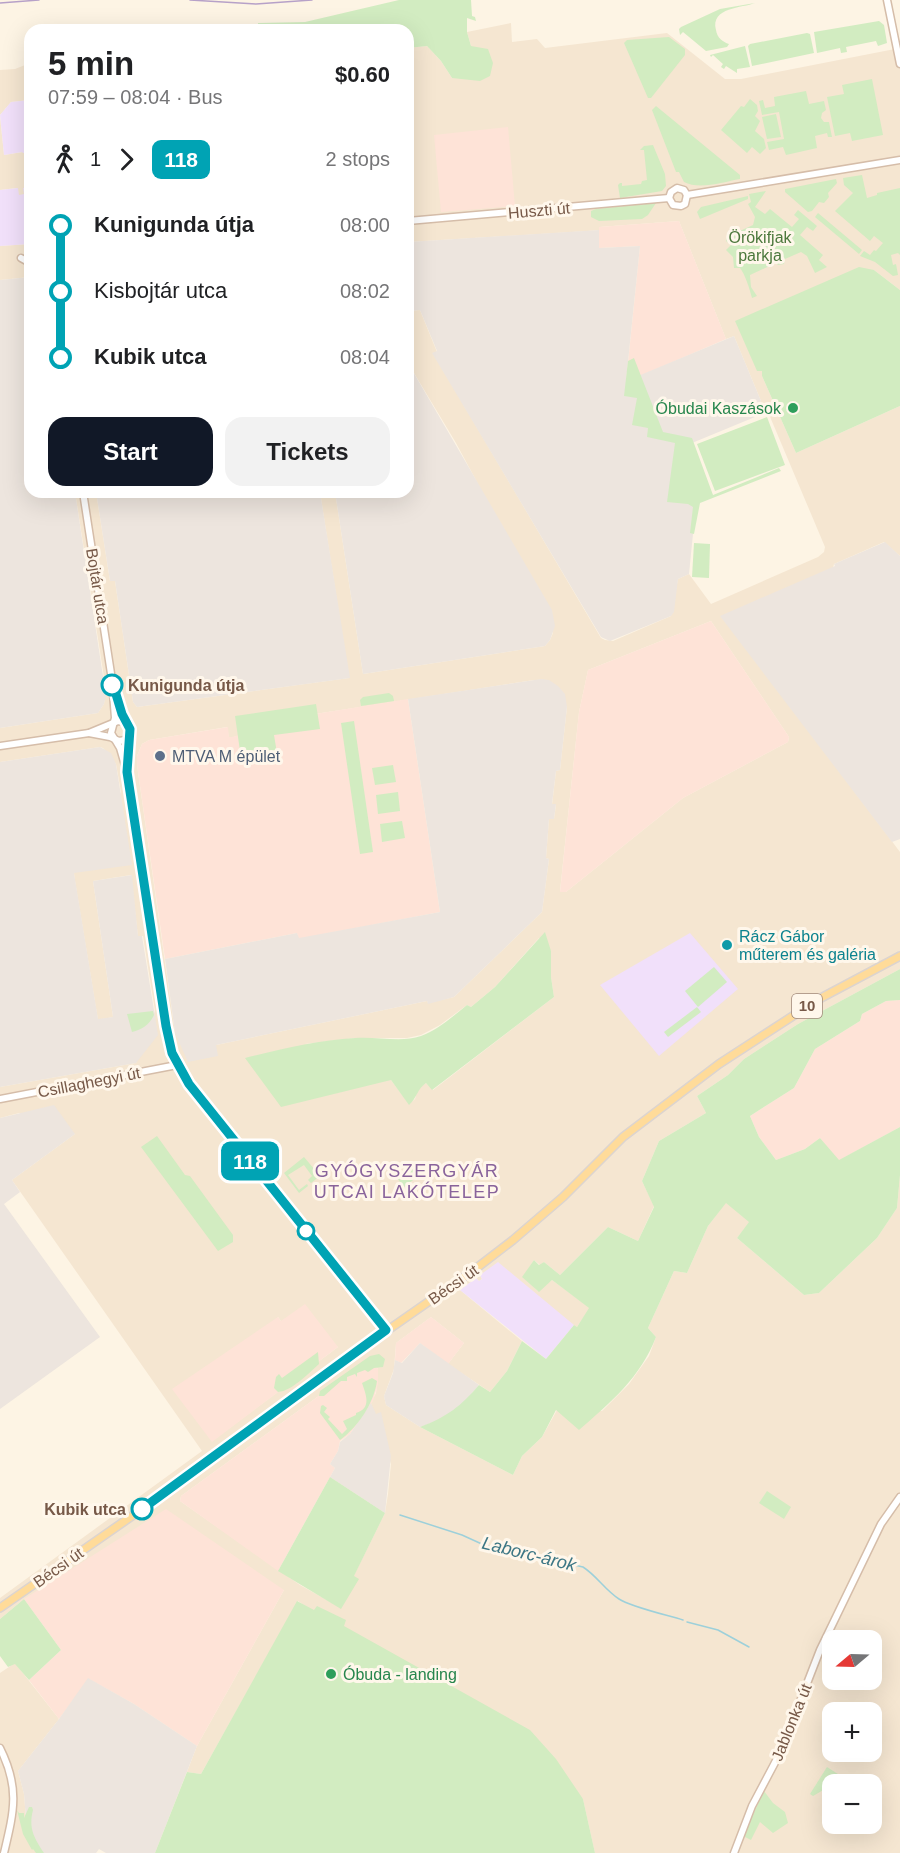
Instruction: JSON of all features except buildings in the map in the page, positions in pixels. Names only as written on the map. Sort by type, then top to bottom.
[{"type":"main road","name":"Bécsi út","points":[[0,1608],[152,1502],[273,1411],[460,1280],[513,1240],[571,1189],[623,1137],[719,1064],[819,999],[900,956]]},
{"type":"street","points":[[887,0],[900,64]]},
{"type":"street","points":[[687,195],[898,160]]},
{"type":"street","points":[[677,188],[684,190],[687,195],[685,204],[681,206],[673,205],[669,198],[671,192],[677,188]]},
{"type":"street","name":"Huszti út","points":[[414,220],[669,198]]},
{"type":"street","name":"Bojtár utca","points":[[84,498],[112,681],[114,723]]},
{"type":"street","name":"Bojtár utca","points":[[112,681],[125,722]]},
{"type":"street","points":[[0,746],[89,733],[119,721],[125,722],[130,729],[127,772]]},
{"type":"street","points":[[114,723],[111,731],[127,772],[166,1026],[170,1048],[177,1065],[196,1093],[386,1330]]},
{"type":"street","points":[[89,733],[122,741],[129,737]]},
{"type":"street","name":"Csillaghegyi út","points":[[0,1099],[177,1065]]},
{"type":"street","name":"Jablonka út","points":[[734,1853],[752,1806],[780,1753],[820,1650],[881,1524],[900,1497]]},
{"type":"street","points":[[0,1748],[11,1774],[14,1789],[4,1853]]},
{"type":"shaded area","points":[[511,23],[512,42],[537,39],[545,48],[667,33],[725,79],[741,79],[900,48],[900,290],[874,270],[757,371],[762,370],[762,376],[796,453],[900,406],[900,556],[884,542],[834,564],[795,713],[900,852],[900,969],[798,1024],[744,1059],[728,1075],[697,1096],[706,1113],[659,1141],[642,1181],[654,1206],[638,1241],[608,1227],[560,1275],[544,1262],[540,1265],[534,1260],[523,1277],[538,1291],[552,1280],[590,1308],[577,1327],[480,1276],[482,1279],[479,1281],[476,1278],[460,1290],[522,1341],[507,1371],[490,1392],[448,1364],[464,1343],[431,1317],[396,1343],[394,1369],[384,1396],[386,1405],[420,1427],[513,1475],[522,1456],[542,1437],[557,1410],[602,1411],[629,1384],[649,1356],[656,1337],[648,1328],[674,1271],[687,1273],[708,1226],[726,1202],[750,1222],[737,1238],[804,1295],[819,1293],[877,1238],[897,1208],[900,1175],[900,1853],[595,1853],[583,1799],[298,1601],[201,1774],[187,1772],[197,1746],[284,1590],[24,1599],[0,1619],[0,1598],[202,1451],[12,1180],[75,1134],[19,1113],[0,1118],[0,1087],[136,1063],[155,1011],[143,936],[138,937],[131,875],[93,881],[113,1017],[98,1020],[75,881],[74,873],[121,792],[116,764],[100,747],[0,762],[0,728],[98,713],[104,704],[106,690],[76,498],[97,498],[110,581],[115,581],[133,702],[137,707],[349,678],[321,498],[336,498],[363,674],[545,646],[553,633],[478,484],[414,373],[414,310],[420,310],[437,352],[433,353],[601,638],[613,641],[671,616],[678,579],[689,574],[711,604],[818,557],[824,552],[825,547],[768,412],[762,412],[759,407],[758,403],[761,401],[734,336],[726,339],[679,221],[599,227],[599,230],[588,231],[414,242],[414,47],[427,46],[452,78],[471,46],[467,32]],"holes":[[[711,621],[789,737],[788,742],[683,798],[566,892],[560,891],[579,712],[588,670]],[[534,680],[567,707],[560,770],[556,771],[552,805],[556,805],[554,819],[549,819],[546,858],[549,859],[542,912],[454,997],[216,1045],[175,1033],[137,765],[137,756],[142,744],[149,740],[227,727],[229,738],[315,714]],[[539,938],[551,951],[554,997],[433,1090],[426,1083],[418,1088],[415,1099],[409,1104],[391,1080],[305,1044],[355,1038],[407,1038],[421,1035],[440,1025],[467,1005],[471,1007],[495,987]],[[278,1317],[281,1321],[338,1347],[212,1441]],[[371,1358],[378,1369],[376,1393],[371,1403],[391,1464],[388,1494],[385,1513],[353,1577],[358,1579],[341,1608],[300,1585],[180,1501],[181,1496]]]},
{"type":"shaded area","points":[[24,65],[24,101],[11,102],[0,115],[0,70],[15,69]]},
{"type":"shaded area","points":[[24,101],[24,153],[4,155],[0,115],[11,102]]},
{"type":"shaded area","points":[[0,116],[4,155],[24,153],[24,195],[18,195],[17,188],[0,190]]},
{"type":"shaded area","points":[[508,127],[515,206],[441,212],[434,135]]},
{"type":"shaded area","points":[[18,188],[19,195],[24,194],[24,244],[0,246],[0,190]]},
{"type":"shaded area","points":[[679,221],[726,339],[626,382],[640,246],[599,248],[599,227]]},
{"type":"shaded area","points":[[599,230],[599,248],[640,246],[626,381],[734,336],[761,401],[758,403],[759,407],[762,411],[767,412],[692,443],[696,504],[689,574],[678,579],[674,612],[671,616],[610,641],[601,637],[432,353],[437,351],[420,310],[414,310],[414,242]]},
{"type":"shaded area","points":[[24,244],[24,278],[0,280],[0,246]]},
{"type":"shaded area","points":[[24,278],[24,498],[76,498],[106,696],[98,713],[0,728],[0,280]]},
{"type":"shaded area","points":[[414,373],[552,610],[555,626],[545,646],[363,674],[336,498],[414,498]]},
{"type":"shaded area","points":[[97,498],[321,498],[350,678],[137,707],[133,702],[115,581],[110,581]]},
{"type":"shaded area","points":[[885,542],[900,556],[900,839],[892,842],[720,616]]},
{"type":"shaded area","points":[[711,621],[789,737],[788,742],[683,798],[566,892],[560,892],[579,712],[588,670]]},
{"type":"shaded area","points":[[541,679],[549,680],[558,686],[565,694],[567,707],[560,770],[556,771],[552,804],[556,804],[554,819],[549,819],[546,858],[549,859],[542,912],[454,997],[216,1045],[218,1056],[188,1062],[175,1033],[165,959],[297,933],[299,938],[440,912],[408,699]]},
{"type":"shaded area","points":[[408,699],[440,912],[298,939],[297,933],[165,959],[137,765],[137,756],[142,744],[149,740],[228,727],[229,737],[232,737],[315,714]]},
{"type":"shaded area","points":[[100,747],[111,753],[116,764],[132,865],[74,873],[98,1019],[113,1017],[93,881],[132,875],[138,936],[142,936],[158,1035],[136,1063],[0,1087],[0,762]]},
{"type":"shaded area","points":[[690,933],[738,989],[659,1056],[600,985]]},
{"type":"shaded area","points":[[900,1000],[900,1127],[838,1161],[820,1138],[805,1149],[776,1160],[759,1137],[750,1116],[794,1088],[815,1049],[860,1021],[862,1014],[886,1001]]},
{"type":"shaded area","points":[[54,1105],[75,1134],[12,1180],[20,1192],[4,1204],[100,1337],[0,1409],[0,1118]]},
{"type":"shaded area","points":[[498,1262],[574,1325],[546,1359],[460,1290],[476,1278],[479,1281],[482,1279],[480,1275]]},
{"type":"shaded area","points":[[305,1304],[338,1347],[212,1442],[172,1389],[278,1317],[281,1321]]},
{"type":"shaded area","points":[[431,1317],[464,1343],[448,1364],[420,1343],[401,1363],[395,1360],[396,1343]]},
{"type":"shaded area","points":[[420,1343],[479,1385],[462,1405],[440,1420],[420,1427],[386,1405],[384,1396],[393,1373],[395,1360],[402,1363]]},
{"type":"shaded area","points":[[371,1358],[378,1369],[378,1384],[373,1401],[350,1434],[340,1441],[338,1451],[330,1464],[335,1468],[278,1571],[180,1501],[181,1496]]},
{"type":"shaded area","points":[[371,1403],[376,1414],[381,1412],[391,1456],[385,1513],[330,1477],[335,1468],[330,1464],[338,1451],[340,1442],[350,1434]]},
{"type":"shaded area","points":[[166,1509],[284,1590],[197,1746],[134,1704],[89,1679],[59,1719],[29,1680],[61,1650],[24,1599]]},
{"type":"shaded area","points":[[15,1663],[59,1719],[18,1771],[24,1794],[27,1833],[39,1853],[0,1853],[0,1673]]},
{"type":"shaded area","points":[[88,1678],[134,1704],[197,1746],[155,1853],[106,1853],[99,1849],[96,1853],[39,1853],[27,1833],[24,1794],[18,1771]]},
{"type":"green space","points":[[399,0],[471,0],[472,16],[476,21],[467,18],[467,32],[471,46],[488,49],[493,63],[490,76],[480,81],[452,78],[427,46],[414,47],[414,24],[258,24],[305,22]]},
{"type":"green space","points":[[755,3],[729,10],[718,17],[715,22],[717,33],[729,44],[727,47],[706,51],[683,32],[680,35],[681,27],[720,9]]},
{"type":"green space","points":[[879,21],[884,25],[887,43],[878,46],[876,41],[846,47],[847,52],[841,53],[840,48],[817,53],[814,32]]},
{"type":"green space","points":[[810,34],[814,53],[752,66],[748,46],[750,44]]},
{"type":"green space","points":[[669,37],[685,49],[685,55],[651,98],[648,98],[624,43],[627,40]]},
{"type":"green space","points":[[745,46],[750,67],[737,69],[737,73],[726,66],[724,69],[721,67],[723,64],[710,55]]},
{"type":"green space","points":[[872,79],[883,135],[852,141],[850,133],[835,136],[827,97],[844,94],[842,85]]},
{"type":"green space","points":[[806,91],[809,104],[824,101],[826,110],[822,113],[821,118],[824,122],[829,122],[832,137],[828,137],[827,133],[815,136],[817,148],[786,155],[783,147],[769,150],[767,142],[784,139],[779,112],[762,115],[759,101],[763,100],[765,108],[775,106],[774,97]]},
{"type":"green space","points":[[750,99],[757,105],[758,111],[755,116],[760,121],[755,131],[764,139],[766,148],[760,154],[752,147],[747,153],[721,130]]},
{"type":"green space","points":[[656,106],[740,175],[740,179],[704,185],[684,182],[679,172],[676,172],[652,110]]},
{"type":"green space","points":[[776,114],[781,137],[767,139],[762,117]]},
{"type":"green space","points":[[653,145],[665,174],[666,186],[662,191],[620,198],[618,185],[620,183],[622,186],[641,184],[642,181],[647,180],[644,150],[640,150],[644,146]]},
{"type":"green space","points":[[862,175],[867,198],[877,193],[900,188],[900,255],[898,253],[891,255],[898,275],[893,276],[875,262],[860,256],[864,251],[870,255],[883,243],[874,236],[870,241],[835,211],[853,193],[844,185],[843,178]]},
{"type":"green space","points":[[836,179],[837,183],[828,193],[829,197],[824,203],[819,202],[812,211],[808,212],[785,192],[785,189]]},
{"type":"green space","name":"Örökifjak parkja","points":[[766,191],[755,207],[765,214],[770,209],[792,227],[799,219],[794,215],[798,210],[817,226],[813,231],[807,227],[800,235],[823,255],[819,260],[827,267],[815,273],[807,256],[801,252],[785,259],[784,264],[776,263],[750,275],[751,287],[757,296],[752,298],[742,271],[740,268],[734,268],[733,257],[726,250],[731,245],[726,241],[727,237],[732,238],[731,235],[753,225],[755,217],[748,204],[751,202],[749,194]]},
{"type":"green space","points":[[748,196],[748,199],[700,219],[697,212],[701,207]]},
{"type":"green space","points":[[656,203],[648,215],[642,219],[599,221],[591,217],[591,211],[596,209]]},
{"type":"green space","points":[[818,213],[862,250],[859,254],[815,217]]},
{"type":"green space","points":[[859,267],[874,270],[900,290],[900,406],[796,453],[762,376],[762,371],[757,371],[735,321]]},
{"type":"green space","points":[[634,358],[663,432],[692,438],[713,495],[779,468],[781,471],[700,503],[694,534],[690,533],[693,507],[688,504],[667,502],[675,443],[647,437],[648,428],[632,425],[637,398],[624,396],[628,361]]},
{"type":"green space","points":[[767,417],[785,465],[715,491],[697,444]]},
{"type":"green space","points":[[694,543],[710,544],[709,578],[692,577]]},
{"type":"green space","points":[[389,693],[393,696],[394,701],[361,706],[360,700],[363,697]]},
{"type":"green space","points":[[316,704],[320,729],[274,735],[277,753],[241,758],[235,716]]},
{"type":"green space","points":[[354,721],[373,852],[360,854],[341,723]]},
{"type":"green space","points":[[393,765],[396,782],[375,785],[372,768]]},
{"type":"green space","points":[[398,792],[400,811],[378,814],[376,795]]},
{"type":"green space","points":[[402,821],[405,838],[382,842],[380,824]]},
{"type":"green space","points":[[545,932],[551,951],[554,997],[432,1090],[426,1083],[409,1105],[391,1080],[281,1107],[245,1058],[327,1041],[363,1038],[405,1039],[421,1036],[445,1022],[467,1005],[471,1007],[495,987]]},
{"type":"green space","points":[[714,967],[727,982],[698,1007],[685,991]]},
{"type":"green space","points":[[900,969],[900,1000],[886,1001],[862,1014],[860,1021],[815,1049],[794,1088],[750,1116],[759,1137],[776,1160],[805,1149],[820,1138],[839,1160],[900,1127],[897,1208],[877,1238],[819,1293],[804,1295],[737,1238],[749,1222],[726,1203],[708,1226],[687,1273],[674,1271],[648,1328],[656,1337],[642,1365],[624,1388],[579,1430],[556,1410],[542,1437],[522,1456],[513,1475],[420,1427],[453,1410],[479,1385],[490,1392],[507,1371],[522,1341],[546,1359],[574,1325],[577,1327],[589,1308],[552,1280],[539,1292],[522,1277],[534,1260],[539,1265],[544,1262],[560,1275],[608,1227],[638,1241],[654,1207],[642,1181],[659,1141],[706,1113],[697,1096],[728,1075],[744,1059],[798,1024]]},
{"type":"green space","points":[[697,1007],[701,1012],[668,1037],[664,1032]]},
{"type":"green space","points":[[153,1011],[154,1015],[148,1024],[132,1032],[127,1014]]},
{"type":"green space","points":[[157,1136],[185,1175],[190,1176],[233,1235],[233,1242],[218,1251],[141,1147]]},
{"type":"green space","points":[[304,1157],[320,1176],[311,1183],[308,1180],[312,1176],[304,1165],[288,1175],[299,1190],[307,1184],[308,1186],[299,1193],[284,1173]]},
{"type":"green space","points":[[414,1165],[421,1174],[404,1187],[397,1178]]},
{"type":"green space","points":[[318,1352],[319,1364],[300,1381],[283,1391],[278,1392],[274,1388],[276,1377],[279,1374],[282,1378]]},
{"type":"green space","points":[[379,1354],[385,1359],[383,1367],[357,1373],[357,1377],[355,1374],[347,1377],[347,1381],[341,1381],[324,1396],[319,1396],[320,1391],[370,1356]]},
{"type":"green space","points":[[372,1378],[377,1381],[369,1406],[359,1421],[340,1440],[320,1413],[321,1406],[327,1408],[324,1412],[330,1417],[328,1419],[342,1434],[347,1429],[343,1421],[364,1408],[366,1401],[362,1383]]},
{"type":"green space","points":[[330,1477],[385,1513],[354,1576],[359,1579],[341,1609],[278,1571]]},
{"type":"green space","points":[[767,1491],[791,1507],[784,1519],[759,1503]]},
{"type":"green space","points":[[24,1599],[61,1650],[29,1680],[15,1664],[8,1667],[0,1656],[0,1619]]},
{"type":"green space","points":[[297,1601],[314,1610],[317,1606],[346,1620],[344,1626],[530,1730],[556,1759],[583,1799],[595,1853],[155,1853],[187,1772],[201,1774]]},
{"type":"green space","points":[[827,1767],[838,1774],[823,1774]]},
{"type":"green space","points":[[822,1775],[822,1791],[813,1796],[810,1794]]},
{"type":"green space","points":[[764,1791],[773,1803],[785,1812],[788,1823],[773,1833],[760,1822],[751,1840],[743,1836]]},
{"type":"green space","points":[[29,1807],[33,1810],[31,1823],[33,1833],[44,1853],[36,1853],[32,1850],[23,1834],[17,1810],[19,1813],[24,1813],[24,1818]]},
{"type":"waterway","name":"Laborc-árok","points":[[400,1515],[462,1535],[484,1545],[583,1567],[625,1602],[683,1620]]},
{"type":"waterway","name":"Laborc-árok","points":[[687,1622],[718,1630],[749,1647]]},
{"type":"tram line","points":[[0,3],[39,0]]},
{"type":"tram line","points":[[190,0],[256,4],[312,0]]},
{"type":"bus line","name":"118","points":[[112,685],[112,681],[122,714],[130,729],[127,772],[166,1026],[177,1065],[189,1084],[386,1330],[142,1509]]},
{"type":"place","name":"Óbudai Kaszások","points":[[793,408]]},
{"type":"place","name":"Kunigunda útja","points":[[112,685]]},
{"type":"place","name":"MTVA M épület","points":[[160,756]]},
{"type":"place","name":"Rácz Gábor műterem és galéria","points":[[727,945]]},
{"type":"place","name":"Kubik utca","points":[[142,1509]]},
{"type":"place","name":"Óbuda - landing","points":[[331,1674]]},
{"type":"district","name":"GYÓGYSZERGYÁR UTCAI LAKÓTELEP","points":[[407,1181]]}]
